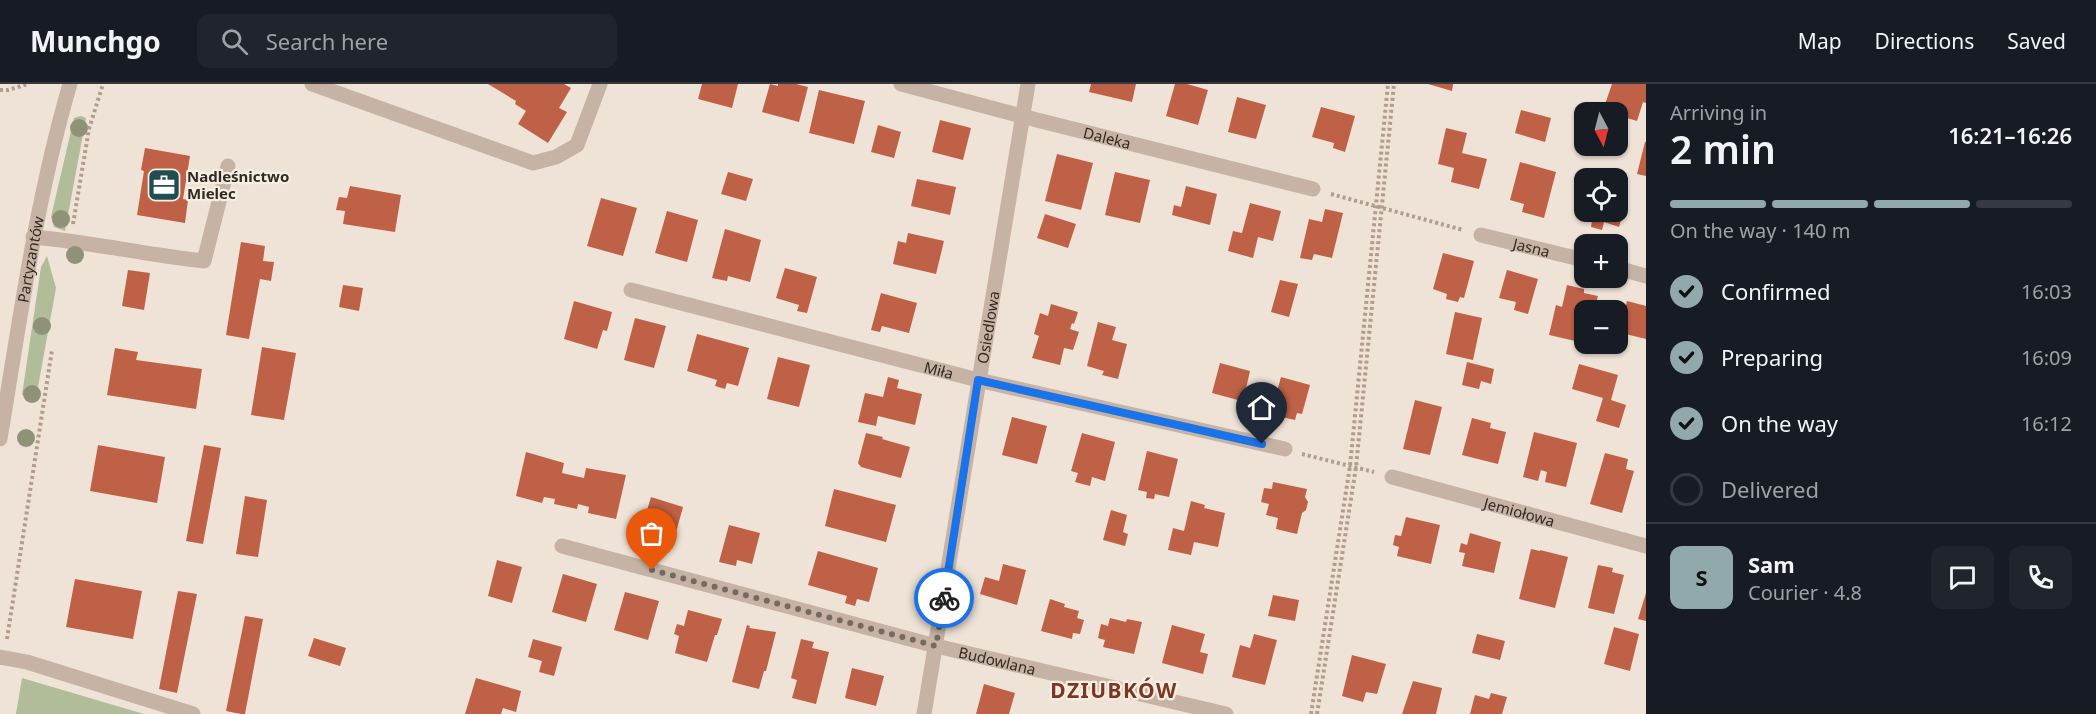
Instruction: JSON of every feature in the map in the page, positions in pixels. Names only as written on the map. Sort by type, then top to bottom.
[{"type":"street","name":"Partyzantów","points":[[0,439],[33,237],[53,142],[70,84]]},
{"type":"street","points":[[313,84],[533,163],[556,157],[577,145],[600,84]]},
{"type":"street","name":"Daleka","points":[[902,84],[1313,189]]},
{"type":"street","name":"Osiedlowa","points":[[924,714],[1028,84]]},
{"type":"street","points":[[33,237],[70,240],[204,261],[228,166]]},
{"type":"street","name":"Jasna","points":[[1481,235],[1574,258]]},
{"type":"street","points":[[1628,271],[1646,276]]},
{"type":"street","name":"Miła","points":[[631,290],[978,380],[1285,449]]},
{"type":"street","name":"Jemiołowa","points":[[1392,477],[1646,546]]},
{"type":"street","name":"Budowlana","points":[[562,546],[936,646],[1226,714]]},
{"type":"street","points":[[3,653],[193,714]]},
{"type":"path","points":[[0,90],[28,84]]},
{"type":"path","points":[[70,240],[89,129],[103,84]]},
{"type":"path","points":[[1311,714],[1353,467],[1388,84]]},
{"type":"path","points":[[1317,714],[1353,467],[1394,84]]},
{"type":"path","points":[[1313,189],[1481,235]]},
{"type":"path","points":[[3,653],[52,350]]},
{"type":"path","points":[[1285,449],[1392,477]]},
{"type":"green space","points":[[81,116],[86,118],[65,231],[54,227],[51,217],[74,118]]},
{"type":"green space","points":[[47,256],[56,288],[36,398],[22,395],[41,267]]},
{"type":"green space","points":[[22,678],[144,714],[16,714]]},
{"type":"building","points":[[488,84],[564,84],[571,88],[559,108],[567,112],[548,143],[518,124],[526,111],[515,104],[516,101]]},
{"type":"building","points":[[702,84],[738,84],[732,108],[698,99]]},
{"type":"building","points":[[770,84],[778,86],[778,84],[796,84],[808,87],[799,122],[762,112]]},
{"type":"building","points":[[1091,84],[1136,84],[1132,102],[1089,92]]},
{"type":"building","points":[[1175,84],[1187,84],[1208,90],[1198,125],[1166,116]]},
{"type":"building","points":[[1428,84],[1453,84],[1452,91]]},
{"type":"building","points":[[1612,84],[1646,84],[1646,103],[1643,102],[1637,121],[1628,118],[1628,102],[1606,102]]},
{"type":"building","points":[[819,90],[865,101],[854,144],[809,133]]},
{"type":"building","points":[[1237,97],[1266,105],[1256,139],[1228,132]]},
{"type":"building","points":[[1321,107],[1355,116],[1345,152],[1333,148],[1334,143],[1312,137]]},
{"type":"building","points":[[1521,110],[1551,118],[1545,142],[1515,133]]},
{"type":"building","points":[[940,120],[971,128],[963,160],[932,152]]},
{"type":"building","points":[[878,125],[901,132],[894,158],[871,152]]},
{"type":"building","points":[[1446,128],[1467,133],[1462,153],[1487,159],[1479,189],[1451,182],[1454,168],[1438,164]]},
{"type":"building","points":[[1646,142],[1646,176],[1637,174]]},
{"type":"building","name":"Nadleśnictwo Mielec","points":[[145,148],[190,156],[183,199],[188,200],[185,223],[137,215]]},
{"type":"building","points":[[1057,154],[1093,163],[1081,210],[1045,201]]},
{"type":"building","points":[[1520,162],[1556,172],[1544,218],[1522,212],[1524,204],[1510,200]]},
{"type":"building","points":[[728,172],[753,179],[746,201],[721,194]]},
{"type":"building","points":[[1115,172],[1150,180],[1140,223],[1105,215]]},
{"type":"building","points":[[917,179],[956,187],[950,215],[911,206]]},
{"type":"building","points":[[350,186],[401,195],[395,232],[343,224],[345,211],[336,210],[339,197],[347,198]]},
{"type":"building","points":[[1186,186],[1217,194],[1210,225],[1172,215],[1174,205],[1181,207]]},
{"type":"building","points":[[601,198],[637,208],[623,256],[587,246]]},
{"type":"building","points":[[1250,203],[1281,211],[1273,241],[1258,237],[1253,258],[1228,251],[1233,231],[1242,233]]},
{"type":"building","points":[[1325,209],[1343,213],[1332,258],[1314,254],[1312,260],[1300,258],[1309,219],[1322,222]]},
{"type":"building","points":[[667,211],[698,220],[687,262],[655,253]]},
{"type":"building","points":[[1045,214],[1076,224],[1068,248],[1037,238]]},
{"type":"building","points":[[1592,222],[1604,222],[1602,230],[1591,227]]},
{"type":"building","points":[[1604,222],[1620,222],[1619,227]]},
{"type":"building","points":[[725,229],[761,240],[750,282],[728,276],[727,281],[712,278]]},
{"type":"building","points":[[908,233],[944,241],[936,274],[893,264],[898,241],[906,243]]},
{"type":"building","points":[[241,242],[265,246],[263,261],[274,262],[271,281],[260,279],[249,339],[226,335]]},
{"type":"building","points":[[1443,253],[1474,261],[1464,298],[1460,297],[1458,302],[1446,299],[1447,294],[1433,289]]},
{"type":"building","points":[[785,268],[817,277],[807,313],[797,311],[799,305],[776,298]]},
{"type":"building","points":[[128,270],[150,273],[144,310],[122,306]]},
{"type":"building","points":[[1507,270],[1538,279],[1528,314],[1514,310],[1516,302],[1499,298]]},
{"type":"building","points":[[1280,280],[1298,284],[1289,317],[1271,312]]},
{"type":"building","points":[[343,285],[363,288],[359,311],[339,307]]},
{"type":"building","points":[[1567,285],[1584,289],[1584,293],[1598,296],[1597,300],[1574,300],[1574,341],[1549,335],[1556,305],[1562,307]]},
{"type":"building","points":[[881,293],[917,303],[909,333],[882,326],[880,332],[871,330]]},
{"type":"building","points":[[574,301],[612,312],[607,331],[603,330],[597,349],[564,339]]},
{"type":"building","points":[[1628,301],[1646,306],[1646,339],[1628,335]]},
{"type":"building","points":[[1051,304],[1078,312],[1070,329],[1079,332],[1073,350],[1064,348],[1060,365],[1032,358],[1039,336],[1034,334],[1040,313],[1048,316]]},
{"type":"building","points":[[1455,312],[1482,318],[1473,360],[1446,354]]},
{"type":"building","points":[[635,318],[666,326],[654,368],[624,360]]},
{"type":"building","points":[[1098,322],[1116,327],[1112,340],[1127,344],[1118,379],[1102,375],[1104,371],[1087,366]]},
{"type":"building","points":[[697,334],[749,348],[738,386],[727,383],[725,389],[715,386],[717,380],[687,371]]},
{"type":"building","points":[[262,347],[296,353],[284,420],[251,415]]},
{"type":"building","points":[[115,348],[138,352],[136,360],[202,369],[196,409],[107,395]]},
{"type":"building","points":[[778,357],[810,365],[799,407],[767,399]]},
{"type":"building","points":[[1467,362],[1494,369],[1491,384],[1481,381],[1479,389],[1462,385]]},
{"type":"building","points":[[1220,363],[1250,371],[1245,393],[1251,395],[1249,403],[1212,393]]},
{"type":"building","points":[[1579,364],[1618,375],[1611,400],[1626,405],[1619,428],[1596,421],[1603,398],[1572,389]]},
{"type":"building","points":[[888,377],[899,380],[897,388],[922,394],[915,425],[878,416],[876,426],[858,422],[865,393],[883,397]]},
{"type":"building","points":[[1281,377],[1310,385],[1302,414],[1297,413],[1295,420],[1277,416],[1279,408],[1273,406]]},
{"type":"building","points":[[1415,400],[1442,407],[1430,455],[1403,449]]},
{"type":"building","points":[[1012,417],[1047,426],[1037,464],[1002,455]]},
{"type":"building","points":[[1472,418],[1491,423],[1490,428],[1506,432],[1498,464],[1462,455]]},
{"type":"building","points":[[1534,432],[1577,443],[1566,487],[1545,482],[1547,472],[1541,470],[1538,481],[1523,477]]},
{"type":"building","points":[[866,433],[910,447],[901,478],[861,467],[858,463]]},
{"type":"building","points":[[1082,433],[1115,442],[1105,481],[1092,477],[1090,486],[1075,482],[1078,473],[1071,471]]},
{"type":"building","points":[[98,445],[165,457],[157,503],[90,491]]},
{"type":"building","points":[[204,445],[221,448],[203,544],[186,541]]},
{"type":"building","points":[[1147,451],[1178,459],[1169,497],[1155,494],[1154,499],[1146,498],[1147,492],[1138,490]]},
{"type":"building","points":[[526,452],[564,463],[562,473],[584,478],[586,468],[626,475],[616,519],[588,513],[589,507],[578,504],[577,509],[554,504],[555,499],[544,497],[542,503],[516,496]]},
{"type":"building","points":[[1605,453],[1628,459],[1626,469],[1634,471],[1622,513],[1590,504]]},
{"type":"building","points":[[1273,482],[1307,489],[1305,497],[1308,502],[1306,510],[1302,513],[1297,534],[1276,529],[1278,518],[1266,515],[1269,504],[1261,502],[1264,488],[1272,489]]},
{"type":"building","points":[[834,489],[896,505],[886,542],[825,526]]},
{"type":"building","points":[[245,496],[267,500],[258,557],[236,554]]},
{"type":"building","points":[[651,497],[683,507],[673,543],[655,538],[657,531],[642,527]]},
{"type":"building","points":[[1191,501],[1205,505],[1204,508],[1225,513],[1218,547],[1194,542],[1191,555],[1168,550],[1173,528],[1184,531]]},
{"type":"building","points":[[1111,510],[1127,515],[1123,532],[1128,534],[1125,546],[1103,540]]},
{"type":"building","points":[[1406,517],[1440,525],[1431,564],[1397,556],[1399,547],[1393,545],[1395,535],[1401,536]]},
{"type":"building","points":[[729,525],[760,533],[752,564],[737,560],[736,566],[719,562]]},
{"type":"building","points":[[1470,533],[1501,542],[1494,573],[1462,566],[1465,553],[1459,552],[1461,543],[1467,545]]},
{"type":"building","points":[[1531,549],[1568,557],[1555,608],[1519,599]]},
{"type":"building","points":[[818,551],[878,568],[869,602],[857,599],[855,606],[845,603],[847,596],[808,585]]},
{"type":"building","points":[[497,560],[522,567],[512,603],[488,596]]},
{"type":"building","points":[[1003,564],[1026,570],[1017,605],[980,594],[985,577],[999,581]]},
{"type":"building","points":[[1598,565],[1613,568],[1612,572],[1624,575],[1614,614],[1588,608]]},
{"type":"building","points":[[563,574],[597,584],[586,622],[552,612]]},
{"type":"building","points":[[75,579],[142,591],[133,639],[66,627]]},
{"type":"building","points":[[178,591],[197,594],[177,693],[159,689]]},
{"type":"building","points":[[625,592],[659,601],[648,640],[614,630]]},
{"type":"building","points":[[1646,593],[1646,621],[1638,619]]},
{"type":"building","points":[[1273,595],[1299,600],[1295,621],[1268,616]]},
{"type":"building","points":[[1050,599],[1065,604],[1064,607],[1079,611],[1077,618],[1084,620],[1080,634],[1073,633],[1072,639],[1041,631]]},
{"type":"building","points":[[688,610],[722,619],[707,662],[675,653],[679,636],[674,634],[677,624],[684,626]]},
{"type":"building","points":[[245,616],[263,619],[245,714],[241,714],[226,711]]},
{"type":"building","points":[[1110,618],[1126,622],[1127,619],[1142,622],[1134,654],[1103,647],[1105,640],[1098,638],[1101,624],[1108,626]]},
{"type":"building","points":[[747,625],[750,626],[749,628],[776,632],[759,689],[732,682]]},
{"type":"building","points":[[1172,625],[1205,634],[1200,652],[1208,654],[1203,674],[1162,663]]},
{"type":"building","points":[[1614,627],[1639,634],[1630,671],[1604,664]]},
{"type":"building","points":[[1254,634],[1277,640],[1265,685],[1232,677],[1240,645],[1250,648]]},
{"type":"building","points":[[1477,634],[1505,641],[1500,660],[1472,653]]},
{"type":"building","points":[[314,638],[346,648],[340,666],[308,656]]},
{"type":"building","points":[[533,639],[562,647],[554,676],[539,672],[542,661],[528,657]]},
{"type":"building","points":[[801,639],[814,642],[812,648],[829,652],[816,704],[792,698],[797,680],[791,678]]},
{"type":"building","points":[[1352,655],[1386,664],[1377,694],[1366,692],[1363,702],[1342,696]]},
{"type":"building","points":[[852,668],[884,676],[876,706],[845,698]]},
{"type":"building","points":[[476,678],[521,691],[516,712],[503,708],[501,714],[465,714]]},
{"type":"building","points":[[1413,681],[1442,688],[1436,714],[1402,714]]},
{"type":"building","points":[[984,684],[1015,693],[1009,714],[976,714]]},
{"type":"building","points":[[1491,693],[1507,697],[1502,714],[1470,714],[1475,695],[1489,699]]},
{"type":"way so far","points":[[652,570],[936,646],[944,598]]},
{"type":"place","name":"Nadleśnictwo Mielec","points":[[164,185]]},
{"type":"district","name":"DZIUBKÓW","points":[[1114,690]]},
{"type":"route","points":[[944,598],[978,380],[1262,444]]}]
